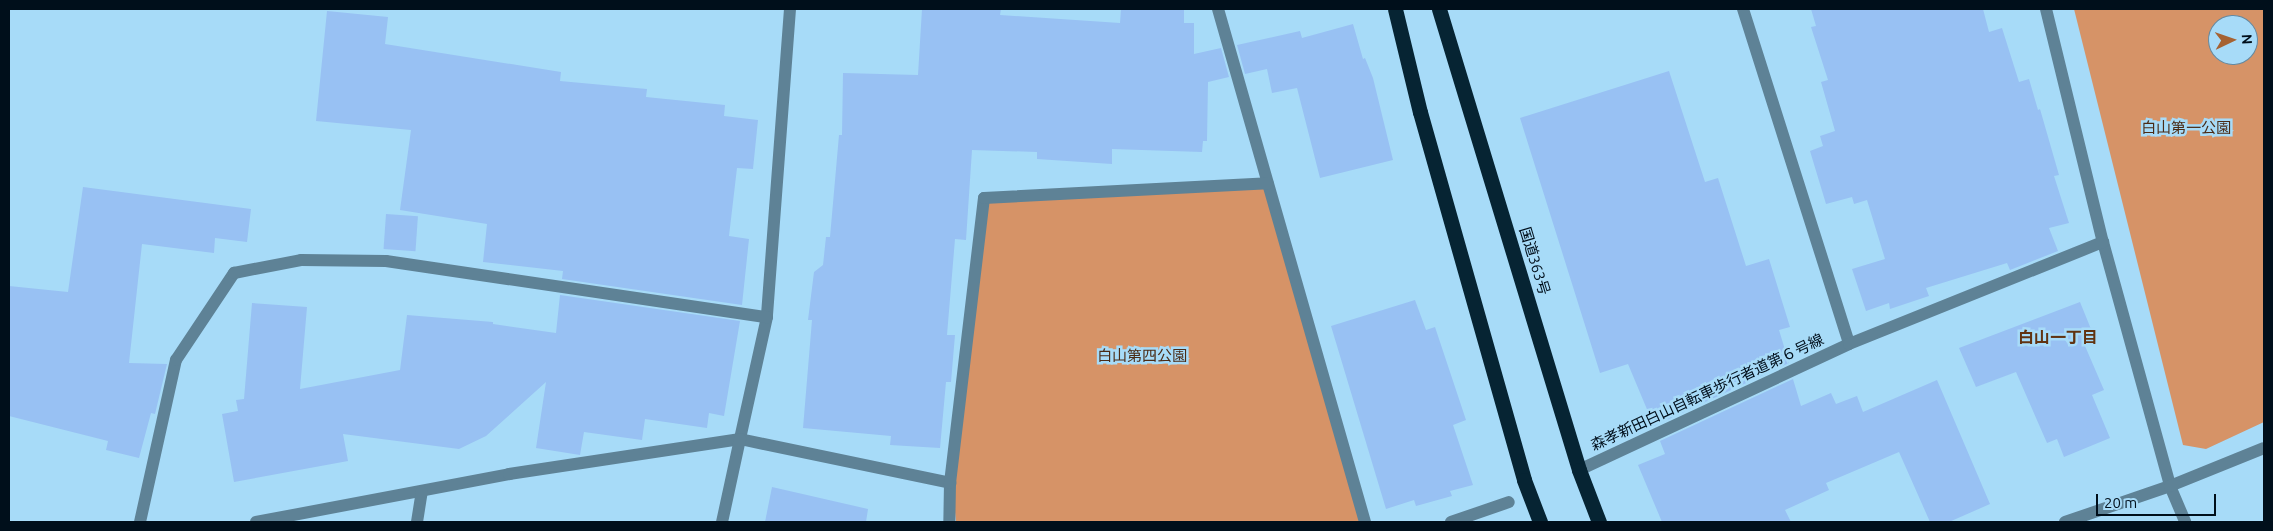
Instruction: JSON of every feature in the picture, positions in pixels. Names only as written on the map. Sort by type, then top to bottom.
[{"type":"highway","points":[[1395,9],[1425,131],[1524,480],[1540,522]]},
{"type":"highway","name":"国道363号","points":[[1439,9],[1579,470],[1599,522]]},
{"type":"street","points":[[722,522],[767,317],[790,9]]},
{"type":"street","points":[[1218,9],[1365,522]]},
{"type":"street","points":[[1743,9],[1849,344]]},
{"type":"street","points":[[2046,9],[2103,242],[2170,486],[2185,522]]},
{"type":"street","points":[[948,522],[950,483],[984,198],[1268,183]]},
{"type":"street","name":"森孝新田白山自転車歩行者道第６号線","points":[[1579,470],[1849,344],[2103,242]]},
{"type":"street","points":[[140,522],[176,360],[234,273],[302,260],[386,261],[767,317]]},
{"type":"street","points":[[256,522],[422,491],[740,439],[950,483]]},
{"type":"street","points":[[2065,522],[2170,486],[2264,448]]},
{"type":"street","points":[[417,522],[422,491]]},
{"type":"street","points":[[1451,522],[1509,502]]},
{"type":"green space","name":"白山第一公園","points":[[2074,9],[2264,9],[2264,422],[2206,449],[2183,445]]},
{"type":"green space","name":"白山第四公園","points":[[1266,183],[1363,522],[956,522],[952,482],[984,198]]},
{"type":"building","points":[[922,9],[1001,9],[1000,15],[1120,23],[1121,9],[1184,9],[1184,23],[1194,23],[1194,54],[1221,48],[1229,77],[1208,82],[1207,141],[1203,141],[1202,152],[1112,149],[1112,164],[1037,159],[1037,152],[972,150],[966,240],[955,239],[947,335],[955,335],[951,382],[946,382],[940,448],[890,445],[891,436],[803,428],[812,320],[808,320],[814,272],[823,265],[826,237],[830,237],[839,135],[842,135],[843,73],[918,75]]},
{"type":"building","points":[[1811,9],[1983,9],[1989,32],[2002,28],[2019,82],[2029,79],[2038,110],[2040,109],[2059,175],[2054,176],[2069,223],[2049,228],[2058,251],[2010,270],[2007,263],[1926,288],[1929,296],[1890,309],[1889,303],[1866,311],[1852,269],[1885,259],[1867,200],[1854,204],[1852,197],[1826,204],[1810,151],[1823,146],[1820,136],[1835,131],[1821,82],[1828,80],[1811,27],[1816,26]]},
{"type":"building","points":[[327,11],[388,17],[385,44],[561,72],[560,81],[647,89],[646,97],[725,105],[724,116],[758,120],[753,169],[737,168],[729,236],[749,239],[742,305],[562,279],[563,271],[483,262],[487,224],[400,210],[411,130],[316,121]]},
{"type":"building","points":[[1353,24],[1363,59],[1365,58],[1373,78],[1393,160],[1320,178],[1297,88],[1272,93],[1267,69],[1245,74],[1237,45],[1300,31],[1302,38]]},
{"type":"building","points":[[1669,71],[1705,182],[1718,178],[1746,266],[1769,259],[1790,327],[1779,330],[1789,363],[1654,426],[1628,364],[1600,373],[1520,118]]},
{"type":"building","points":[[83,187],[251,209],[247,242],[215,238],[214,253],[142,244],[129,363],[167,364],[155,414],[151,413],[139,458],[106,450],[108,441],[9,416],[9,286],[68,292]]},
{"type":"building","points":[[386,214],[418,216],[415,251],[384,249]]},
{"type":"building","points":[[560,295],[740,321],[724,416],[709,413],[707,428],[645,419],[642,440],[584,432],[580,455],[536,448],[546,382],[486,436],[459,449],[343,434],[348,461],[234,482],[222,414],[238,411],[236,400],[244,399],[252,303],[307,307],[300,389],[400,370],[407,315],[493,322],[493,324],[556,333]]},
{"type":"building","points":[[1415,300],[1426,330],[1435,327],[1466,420],[1453,425],[1473,485],[1450,491],[1452,496],[1416,506],[1414,500],[1386,509],[1331,326]]},
{"type":"building","points":[[2080,302],[2093,334],[2082,339],[2104,390],[2092,395],[2110,438],[2064,457],[2057,439],[2047,443],[2016,372],[1976,387],[1959,348]]},
{"type":"building","points":[[1793,379],[1801,406],[1831,393],[1836,404],[1857,396],[1863,412],[1937,380],[1990,504],[1949,522],[1930,522],[1899,452],[1826,483],[1829,490],[1785,510],[1791,522],[1662,522],[1638,465],[1665,454],[1660,441]]},
{"type":"building","points":[[772,487],[868,509],[866,522],[765,522]]},
{"type":"district","name":"白山一丁目","points":[[2058,337]]}]
